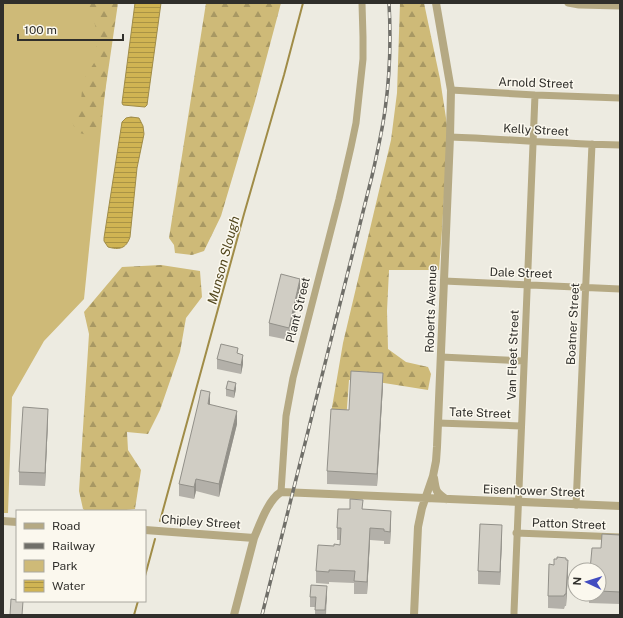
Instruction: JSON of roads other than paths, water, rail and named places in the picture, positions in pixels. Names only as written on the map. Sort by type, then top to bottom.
[{"type":"street","name":"Plant Street","points":[[281,492],[287,405],[339,199],[356,123],[363,59],[362,3]]},
{"type":"street","name":"Roberts Avenue","points":[[414,615],[418,527],[436,461],[450,137],[451,90],[436,3]]},
{"type":"street","points":[[568,3],[579,5],[620,6]]},
{"type":"street","name":"Arnold Street","points":[[451,90],[620,98]]},
{"type":"street","name":"Van Fleet Street","points":[[514,615],[516,533],[535,95]]},
{"type":"street","name":"Kelly Street","points":[[450,137],[620,145]]},
{"type":"street","name":"Boatner Street","points":[[576,505],[592,144]]},
{"type":"street","name":"Dale Street","points":[[444,281],[620,289]]},
{"type":"street","points":[[441,357],[523,361]]},
{"type":"street","name":"Tate Street","points":[[438,423],[521,426]]},
{"type":"street","points":[[433,476],[437,492],[440,496],[447,499]]},
{"type":"street","name":"Eisenhower Street","points":[[281,492],[620,506]]},
{"type":"street","points":[[234,615],[254,538],[270,503],[281,492]]},
{"type":"street","points":[[3,521],[16,522]]},
{"type":"street","name":"Chipley Street","points":[[146,530],[254,538]]},
{"type":"street","name":"Patton Street","points":[[516,533],[620,537]]},
{"type":"water","points":[[135,3],[161,3],[147,105],[145,107],[123,105],[122,103]]},
{"type":"water","points":[[126,118],[139,118],[143,126],[144,134],[137,168],[130,237],[122,248],[112,248],[108,247],[104,241],[104,238],[122,122]]},
{"type":"waterway","name":"Munson Slough","points":[[160,521],[303,3]]},
{"type":"waterway","points":[[146,572],[155,539]]},
{"type":"waterway","points":[[134,615],[138,602]]},
{"type":"railway","points":[[262,615],[379,143],[387,97],[389,70],[389,3]]}]
